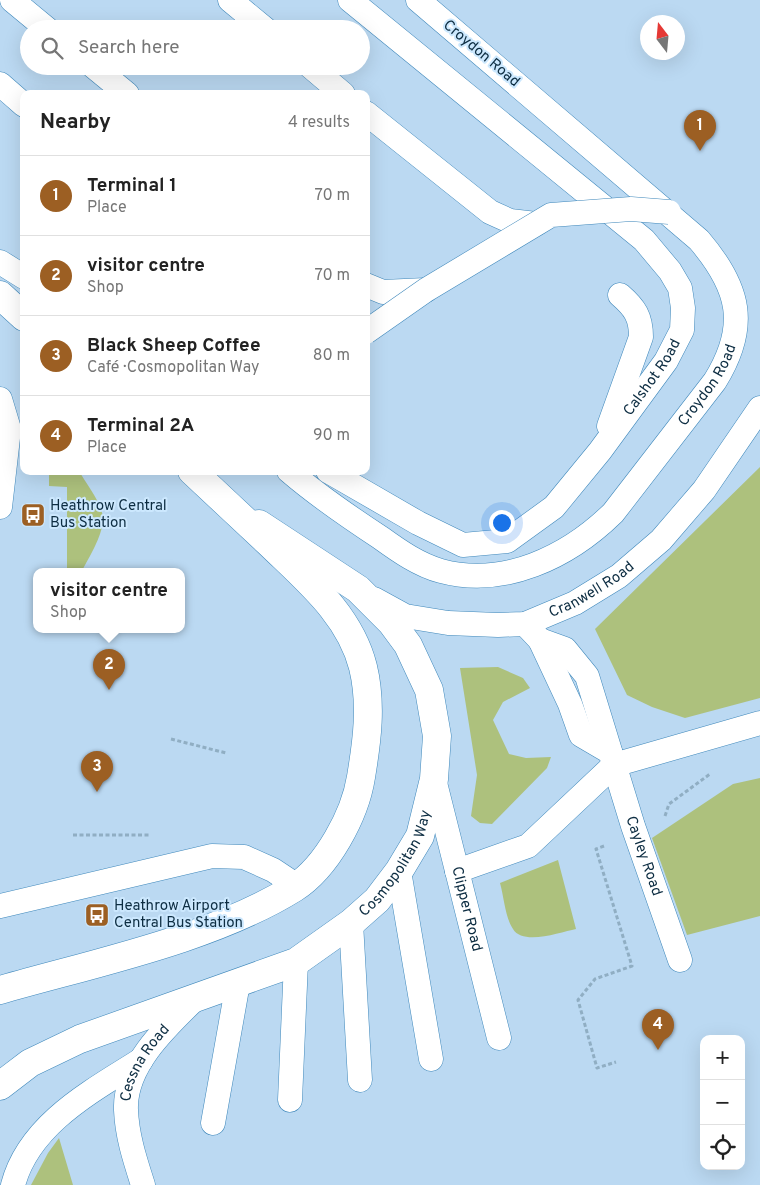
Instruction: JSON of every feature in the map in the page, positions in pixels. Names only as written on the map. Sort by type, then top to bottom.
[{"type":"street","points":[[0,295],[20,313]]},
{"type":"street","points":[[0,990],[135,952],[207,929],[258,908],[297,886],[326,856],[346,825],[359,791],[366,744],[368,706],[362,666],[346,626],[318,590],[196,475]]},
{"type":"street","name":"Cosmopolitan Way","points":[[0,1086],[30,1063],[51,1052],[296,962],[351,923],[377,900],[399,871],[420,836],[434,779],[437,736],[429,690],[408,645],[391,622],[358,589],[226,503]]},
{"type":"lane","points":[[12,0],[36,20]]},
{"type":"lane","points":[[230,0],[253,20]]},
{"type":"lane","name":"Calshot Road","points":[[335,475],[418,523],[463,545],[507,541],[554,507],[600,451],[666,361],[682,330],[683,308],[680,288],[670,270],[644,240],[350,0]]},
{"type":"lane","name":"Croydon Road","points":[[294,475],[348,517],[408,556],[440,571],[471,576],[515,572],[558,554],[594,532],[613,513],[716,381],[728,360],[735,341],[738,322],[733,298],[726,279],[713,256],[704,245],[669,212],[418,0]]},
{"type":"lane","points":[[104,75],[122,90]]},
{"type":"lane","points":[[321,75],[338,90]]},
{"type":"lane","points":[[0,84],[20,102]]},
{"type":"lane","points":[[370,116],[490,212],[510,221],[536,224]]},
{"type":"lane","points":[[370,329],[426,290],[551,215],[638,209],[669,212]]},
{"type":"lane","points":[[0,262],[20,274]]},
{"type":"lane","points":[[370,287],[383,292],[426,290]]},
{"type":"lane","points":[[600,451],[642,338],[641,322],[635,308],[620,295]]},
{"type":"lane","points":[[0,399],[9,428],[0,507]]},
{"type":"lane","name":"Cranwell Road","points":[[358,589],[405,616],[448,623],[532,632],[575,602],[619,576],[661,540],[704,490],[760,408]]},
{"type":"lane","name":"Cayley Road","points":[[532,632],[565,649],[586,676],[680,960]]},
{"type":"lane","points":[[457,871],[528,846],[612,758],[760,723]]},
{"type":"lane","name":"Clipper Road","points":[[434,779],[499,1038]]},
{"type":"lane","points":[[0,906],[212,856],[244,857],[273,870],[297,886]]},
{"type":"lane","points":[[399,871],[431,1059]]},
{"type":"lane","points":[[351,923],[360,1080]]},
{"type":"lane","points":[[290,1100],[296,962]]},
{"type":"lane","points":[[213,1122],[238,983]]},
{"type":"lane","name":"Cessna Road","points":[[143,1185],[130,1144],[126,1108],[130,1086],[141,1060],[154,1040],[196,998]]},
{"type":"lane","points":[[13,1185],[16,1175],[41,1132],[84,1095],[141,1060]]},
{"type":"path","points":[[171,739],[226,753]]},
{"type":"path","points":[[73,835],[158,835]]},
{"type":"shaded area","points":[[0,0],[760,0],[760,1185],[0,1185]]},
{"type":"green space","points":[[760,467],[760,698],[685,718],[652,707],[627,695],[595,629]]},
{"type":"green space","points":[[49,475],[82,475],[100,508],[103,520],[102,526],[95,547],[84,568],[67,568],[67,487],[49,486]]},
{"type":"green space","points":[[498,667],[523,678],[530,688],[503,702],[493,720],[509,754],[526,758],[551,757],[547,768],[492,824],[480,823],[471,816],[477,775],[460,668]]},
{"type":"green space","points":[[760,778],[760,916],[687,935],[652,838],[733,784]]},
{"type":"green space","points":[[558,860],[576,929],[552,935],[533,937],[525,937],[518,934],[508,919],[500,883]]},
{"type":"green space","points":[[59,1138],[73,1185],[31,1185],[48,1153]]},
{"type":"place","name":"Terminal 1","points":[[700,151]]},
{"type":"place","name":"Heathrow Central Bus Station","points":[[33,515]]},
{"type":"place","name":"visitor centre","points":[[109,690]]},
{"type":"place","name":"Black Sheep Coffee","points":[[97,792]]},
{"type":"place","name":"Heathrow Airport Central Bus Station","points":[[97,915]]},
{"type":"place","name":"Terminal 2A","points":[[658,1050]]}]
